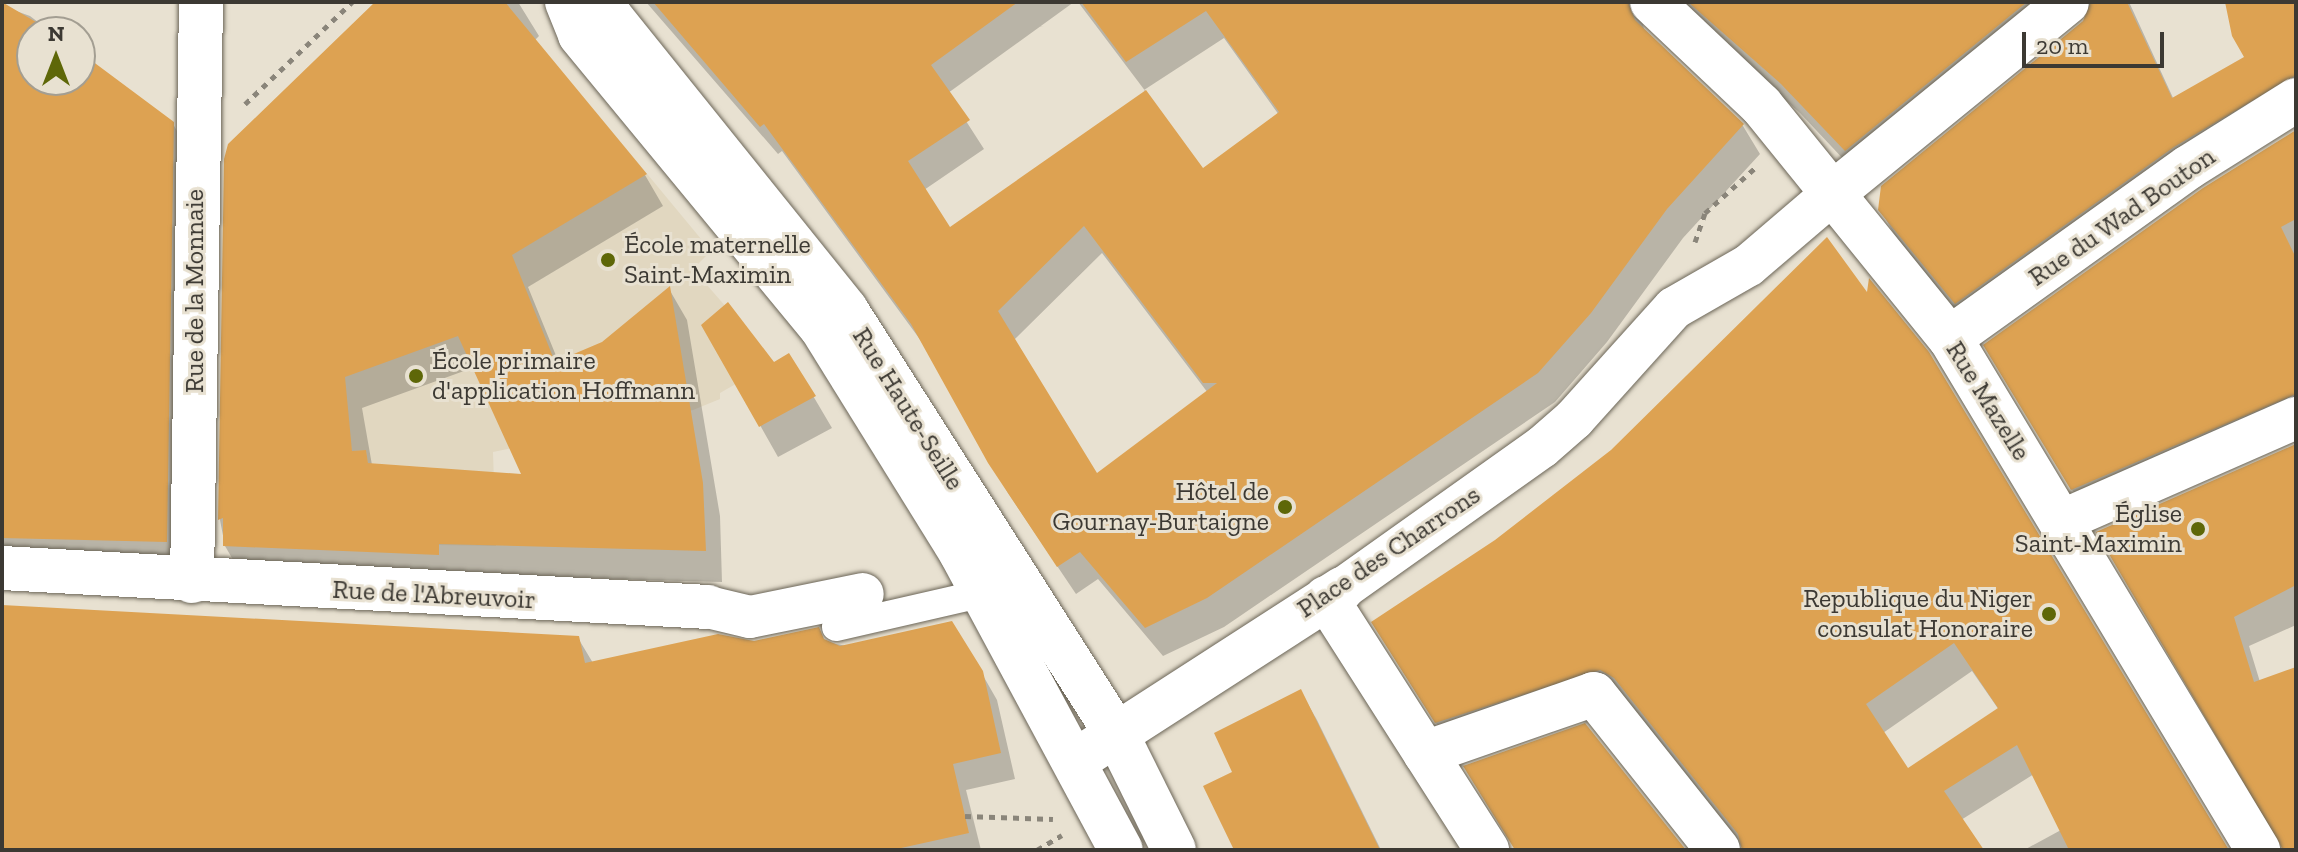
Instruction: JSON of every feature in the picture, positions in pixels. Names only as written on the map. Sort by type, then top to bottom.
[{"type":"street","name":"Rue de la Monnaie","points":[[192,581],[196,115],[201,2]]},
{"type":"street","name":"Rue Haute-Seille","points":[[567,2],[580,35],[821,327],[1001,589],[1117,735],[1174,850]]},
{"type":"street","name":"Rue Haute-Seille","points":[[593,2],[610,16],[846,310],[1001,589],[1075,761],[1121,850]]},
{"type":"street","name":"Rue Mazelle","points":[[1652,2],[1761,105],[1950,338],[2258,850]]},
{"type":"street","points":[[1832,194],[2067,2]]},
{"type":"street","name":"Rue du Wad Bouton","points":[[1950,338],[2189,167],[2296,100]]},
{"type":"street","name":"Place des Charrons","points":[[1075,761],[1334,594],[1542,447],[1574,419],[1674,308],[1749,265],[1832,194]]},
{"type":"street","points":[[2061,521],[2296,418]]},
{"type":"street","name":"Rue de l'Abreuvoir","points":[[2,568],[192,581],[708,607],[750,617],[863,594]]},
{"type":"street","points":[[1334,594],[1425,753],[1487,850]]},
{"type":"street","points":[[1425,753],[1594,694],[1718,850]]},
{"type":"lane","points":[[836,627],[1001,589]]},
{"type":"path","points":[[196,115],[234,115],[352,2]]},
{"type":"path","points":[[1674,308],[1705,213],[1787,138]]},
{"type":"path","points":[[965,816],[1056,819]]},
{"type":"shaded area","points":[[595,111],[711,251],[693,269],[774,362],[720,393],[720,399],[693,410],[493,452],[496,546],[439,545],[438,468],[368,463],[366,450],[352,451],[333,332]]},
{"type":"building","points":[[2,2],[26,16],[16,16],[16,96],[96,96],[96,64],[174,122],[167,542],[2,538]]},
{"type":"building","points":[[375,2],[505,2],[647,174],[512,255],[555,362],[602,342],[670,286],[703,483],[706,551],[439,544],[439,555],[223,546],[223,518],[218,520],[224,159],[228,144]],"holes":[[[458,336],[521,474],[368,463],[366,450],[352,451],[345,377]]]},
{"type":"building","points":[[653,2],[1018,2],[931,65],[970,120],[908,161],[950,227],[1146,90],[1203,168],[1279,112],[1206,11],[1126,62],[1081,2],[1628,2],[1635,20],[1744,124],[1667,209],[1591,313],[1538,373],[1207,598],[1145,628],[1080,552],[1057,567],[988,463],[911,324],[764,124],[760,127]],"holes":[[[1084,226],[1203,383],[1217,383],[1097,473],[998,311]]]},
{"type":"building","points":[[1688,2],[2027,2],[1845,151],[1781,84]]},
{"type":"building","points":[[2091,2],[2127,2],[2172,98],[2244,57],[2232,36],[2225,2],[2296,2],[2296,75],[2174,147],[1955,304],[1878,210],[1881,186],[2083,21]]},
{"type":"building","points":[[2296,130],[2296,219],[2281,227],[2296,258],[2296,394],[2071,490],[1983,345],[2203,188]]},
{"type":"building","points":[[1827,237],[1867,292],[1869,278],[1929,352],[2229,850],[2069,850],[2017,745],[1944,791],[1984,850],[1742,850],[1738,834],[1614,678],[1600,670],[1435,723],[1371,622],[1495,540],[1611,450]],"holes":[[[1954,643],[1998,708],[1908,768],[1866,704]]]},
{"type":"building","points":[[728,302],[774,362],[789,353],[816,396],[759,427],[701,325]]},
{"type":"building","points":[[2296,444],[2296,585],[2234,617],[2254,682],[2296,667],[2296,850],[2283,850],[2096,532]]},
{"type":"building","points":[[2,605],[579,636],[585,663],[718,634],[754,641],[819,627],[824,639],[840,646],[952,621],[983,671],[1001,753],[953,764],[969,833],[892,850],[2,850]]},
{"type":"building","points":[[1301,689],[1380,850],[1234,850],[1203,786],[1232,772],[1214,733]]},
{"type":"building","points":[[1585,723],[1686,850],[1515,850],[1463,766]]},
{"type":"place","name":"École maternelle Saint-Maximin","points":[[608,260]]},
{"type":"place","name":"École primaire d'application Hoffmann","points":[[416,376]]},
{"type":"place","name":"Hôtel de Gournay-Burtaigne","points":[[1285,507]]},
{"type":"place","name":"Église Saint-Maximin","points":[[2198,529]]},
{"type":"place","name":"Republique du Niger consulat Honoraire","points":[[2049,614]]}]
